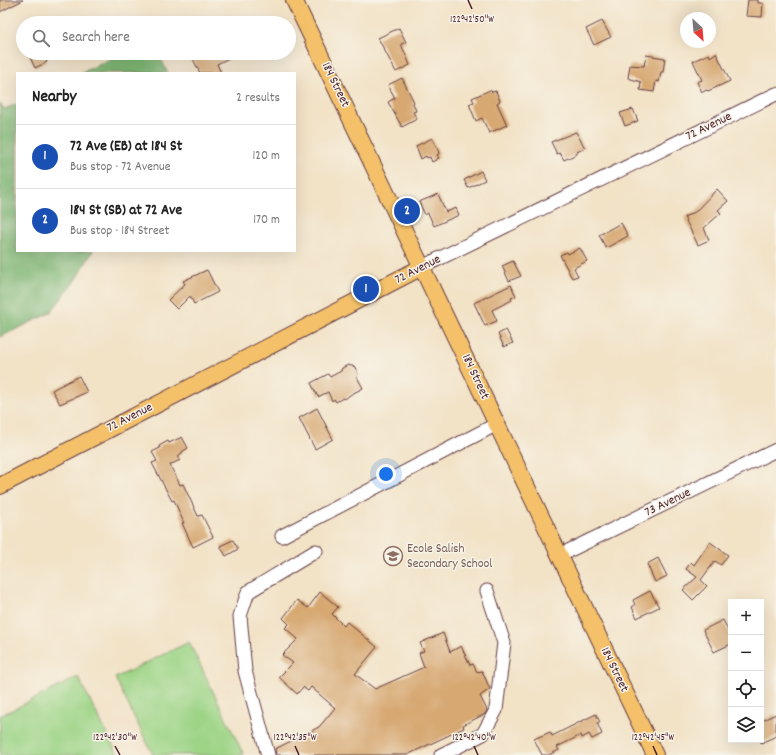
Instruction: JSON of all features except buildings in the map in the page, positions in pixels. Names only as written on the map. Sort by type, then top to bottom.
[{"type":"main road","name":"184 Street","points":[[294,0],[655,755]]},
{"type":"main road","name":"72 Avenue","points":[[0,486],[422,267]]},
{"type":"street","name":"72 Avenue","points":[[422,267],[776,94]]},
{"type":"street","points":[[282,536],[497,424]]},
{"type":"street","name":"73 Avenue","points":[[560,555],[776,450]]},
{"type":"street","points":[[268,755],[245,671],[240,616],[248,592],[316,551]]},
{"type":"street","points":[[441,755],[483,734],[496,710],[504,643],[487,591]]},
{"type":"green space","points":[[108,60],[162,60],[168,72],[83,72]]},
{"type":"green space","points":[[0,103],[4,109],[16,104],[16,252],[92,252],[74,282],[50,313],[0,337]]},
{"type":"green space","points":[[189,642],[244,755],[153,755],[115,678]]},
{"type":"green space","points":[[78,677],[118,755],[0,755],[0,716]]},
{"type":"place","name":"184 St (SB) at 72 Ave","points":[[407,211]]},
{"type":"place","name":"72 Ave (EB) at 184 St","points":[[366,289]]},
{"type":"place","name":"Ecole Salish Secondary School","points":[[393,556]]}]
